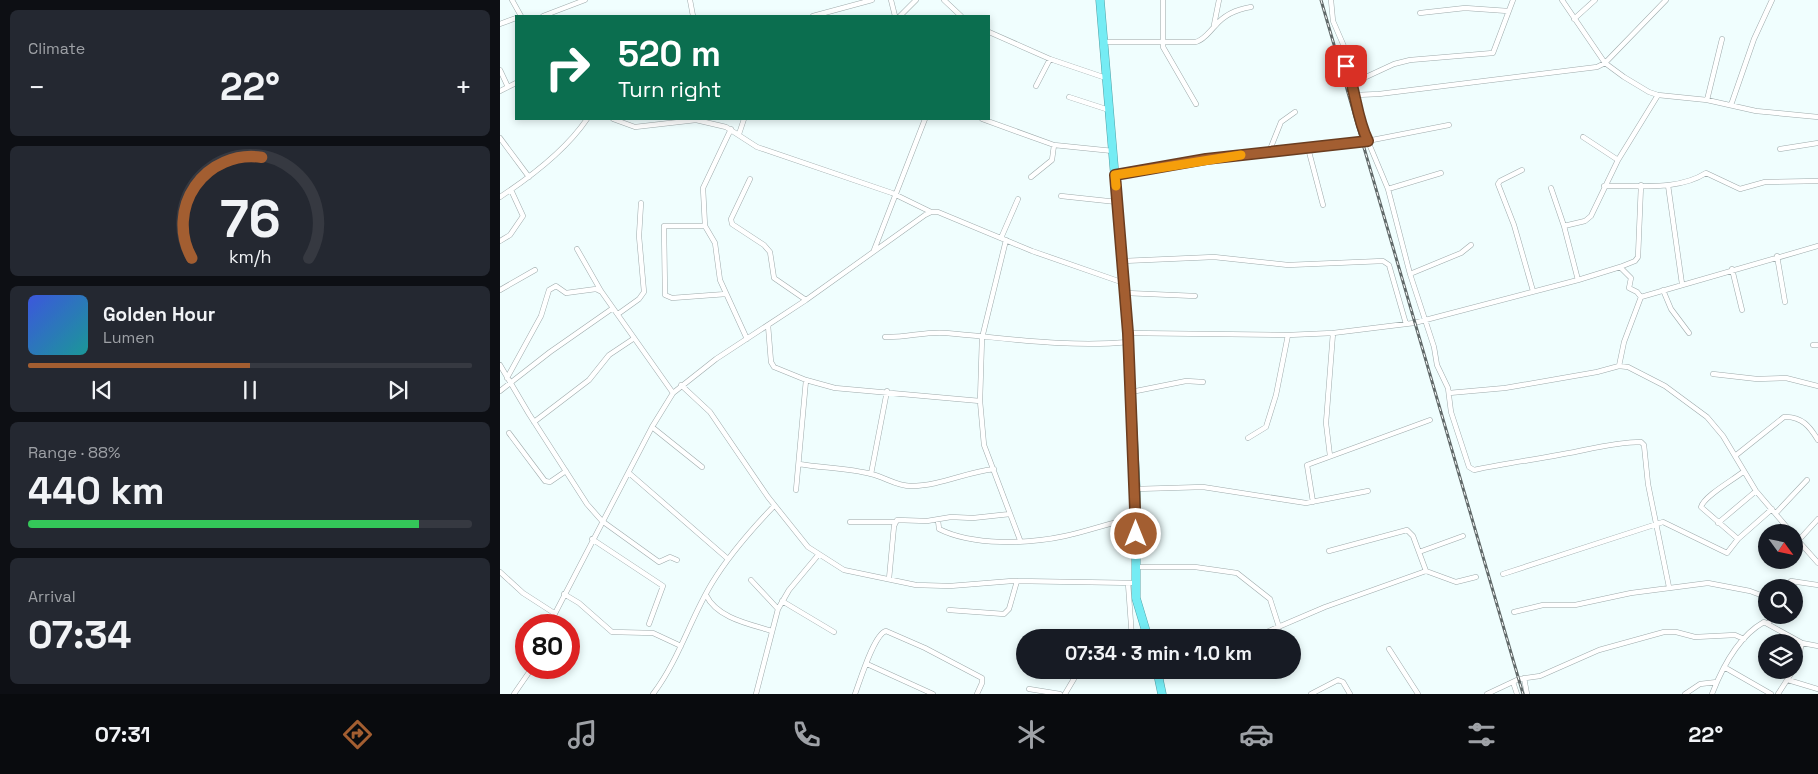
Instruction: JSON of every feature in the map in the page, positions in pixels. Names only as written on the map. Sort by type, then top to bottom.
[{"type":"highway","points":[[1100,0],[1111,110],[1129,342],[1136,490],[1136,568],[1132,583],[1145,629]]},
{"type":"highway","points":[[1159,679],[1162,694]]},
{"type":"street","points":[[512,0],[520,15]]},
{"type":"street","points":[[546,15],[585,0]]},
{"type":"street","points":[[690,0],[694,15]]},
{"type":"street","points":[[820,15],[872,0]]},
{"type":"street","points":[[890,0],[895,15]]},
{"type":"street","points":[[901,15],[916,0]]},
{"type":"street","points":[[944,0],[960,15]]},
{"type":"street","points":[[1163,0],[1162,42],[1168,57],[1196,104]]},
{"type":"street","points":[[1214,27],[1218,0]]},
{"type":"street","points":[[1331,0],[1333,21],[1346,51],[1346,66],[1353,83],[1362,127],[1388,189],[1410,274],[1434,347],[1437,365],[1449,394],[1451,412],[1468,467],[1472,470],[1598,446],[1642,442],[1656,523],[1670,587]]},
{"type":"street","points":[[1353,83],[1394,64],[1410,60],[1493,53],[1513,0]]},
{"type":"street","points":[[1562,0],[1605,63],[1624,77],[1658,95],[1707,100],[1756,111],[1818,117]]},
{"type":"street","points":[[1574,19],[1595,0]]},
{"type":"street","points":[[1356,95],[1379,94],[1592,68],[1605,63],[1666,0]]},
{"type":"street","points":[[1732,105],[1754,39],[1772,0]]},
{"type":"street","points":[[1104,42],[1196,42],[1204,38],[1214,27],[1239,9],[1251,7]]},
{"type":"street","points":[[1420,13],[1465,8],[1508,11]]},
{"type":"street","points":[[500,24],[515,18]]},
{"type":"street","points":[[990,32],[1050,59],[1108,78]]},
{"type":"street","points":[[1707,100],[1722,39]]},
{"type":"street","points":[[1036,86],[1050,59]]},
{"type":"street","points":[[500,70],[508,86]]},
{"type":"street","points":[[500,90],[515,83]]},
{"type":"street","points":[[1564,226],[1588,219],[1618,160],[1658,95]]},
{"type":"street","points":[[1069,97],[1111,110]]},
{"type":"street","points":[[1269,152],[1281,122],[1295,112]]},
{"type":"street","points":[[500,197],[529,177],[576,135],[586,120]]},
{"type":"street","points":[[616,120],[641,127],[696,120],[731,129],[757,147],[897,195],[931,212],[938,212],[1003,239],[1125,283]]},
{"type":"street","points":[[739,134],[744,120]]},
{"type":"street","points":[[874,252],[925,120]]},
{"type":"street","points":[[985,120],[1054,145],[1113,151]]},
{"type":"street","points":[[1115,175],[1206,159],[1368,141],[1449,125]]},
{"type":"street","points":[[731,129],[703,188],[705,226],[715,243],[720,280],[747,339]]},
{"type":"street","points":[[1583,137],[1618,160]]},
{"type":"street","points":[[500,138],[529,177]]},
{"type":"street","points":[[1780,149],[1818,143]]},
{"type":"street","points":[[1031,177],[1052,160],[1054,145]]},
{"type":"street","points":[[1308,148],[1323,205]]},
{"type":"street","points":[[1522,170],[1500,181],[1498,184],[1514,225],[1533,291]]},
{"type":"street","points":[[1388,189],[1442,173]]},
{"type":"street","points":[[1604,186],[1668,185],[1691,181],[1706,173],[1740,189],[1765,182],[1818,181]]},
{"type":"street","points":[[750,179],[731,219],[732,224],[764,245],[770,252],[774,278],[806,300]]},
{"type":"street","points":[[1128,333],[1288,335],[1333,333],[1406,324],[1578,280],[1635,261],[1640,252],[1642,185]]},
{"type":"street","points":[[1668,185],[1682,284]]},
{"type":"street","points":[[1551,188],[1564,226],[1578,280]]},
{"type":"street","points":[[500,241],[510,235],[523,216],[511,190]]},
{"type":"street","points":[[1061,196],[1117,202]]},
{"type":"street","points":[[1018,200],[1003,239],[982,338],[980,401],[983,441],[1020,540]]},
{"type":"street","points":[[618,314],[639,300],[644,292],[640,236],[641,203]]},
{"type":"street","points":[[500,572],[523,593],[554,614],[652,427],[673,393],[747,339],[931,212]]},
{"type":"street","points":[[705,226],[664,226],[665,295],[672,298],[726,294]]},
{"type":"street","points":[[1410,274],[1461,253],[1470,245]]},
{"type":"street","points":[[1640,296],[1818,246]]},
{"type":"street","points":[[577,249],[601,291],[673,393]]},
{"type":"street","points":[[1777,256],[1785,302]]},
{"type":"street","points":[[1123,261],[1214,257],[1288,264],[1383,261],[1392,274],[1406,324]]},
{"type":"street","points":[[1620,267],[1631,278],[1629,288],[1640,296]]},
{"type":"street","points":[[1732,269],[1742,310]]},
{"type":"street","points":[[500,290],[535,270]]},
{"type":"street","points":[[507,378],[541,316],[548,290],[556,286],[566,293],[596,289],[601,291]]},
{"type":"street","points":[[1663,290],[1671,308],[1689,333]]},
{"type":"street","points":[[1126,293],[1195,296]]},
{"type":"street","points":[[1619,366],[1624,342],[1640,296]]},
{"type":"street","points":[[500,391],[550,352],[613,308]]},
{"type":"street","points":[[768,325],[770,362],[774,367],[806,380],[835,388],[887,391],[980,401]]},
{"type":"street","points":[[885,337],[910,337],[940,333],[1093,346],[1129,342]]},
{"type":"street","points":[[1330,456],[1326,423],[1333,333]]},
{"type":"street","points":[[1248,438],[1264,430],[1267,425],[1276,395],[1288,335]]},
{"type":"street","points":[[534,422],[589,380],[609,355],[633,338]]},
{"type":"street","points":[[1449,394],[1514,386],[1597,372],[1619,366],[1628,367],[1658,382],[1707,417],[1735,456],[1756,491],[1785,524]]},
{"type":"street","points":[[501,367],[587,504],[602,521],[659,562],[670,557],[677,560]]},
{"type":"street","points":[[1713,374],[1757,379],[1786,378],[1818,386]]},
{"type":"street","points":[[796,490],[806,380]]},
{"type":"street","points":[[1131,392],[1186,382],[1203,382]]},
{"type":"street","points":[[681,386],[710,412],[774,506],[808,547],[847,572],[903,583],[928,585],[1017,581],[1132,583],[1132,629]]},
{"type":"street","points":[[871,474],[887,391]]},
{"type":"street","points":[[1735,456],[1784,417],[1803,421],[1809,425],[1818,440]]},
{"type":"street","points":[[1312,502],[1306,466],[1430,420]]},
{"type":"street","points":[[652,427],[702,467]]},
{"type":"street","points":[[509,433],[546,481],[550,482],[566,471]]},
{"type":"street","points":[[798,464],[871,474],[897,484],[918,486],[994,469]]},
{"type":"street","points":[[1738,539],[1703,510],[1702,504],[1711,493],[1723,488],[1743,472]]},
{"type":"street","points":[[628,473],[728,559]]},
{"type":"street","points":[[1504,574],[1656,523],[1665,523],[1725,554],[1738,539],[1774,511],[1807,480]]},
{"type":"street","points":[[1136,490],[1203,487],[1302,503],[1368,492]]},
{"type":"street","points":[[1718,523],[1756,491]]},
{"type":"street","points":[[653,694],[681,646],[706,595],[728,559],[774,506]]},
{"type":"street","points":[[850,522],[938,520],[951,517],[973,518],[1010,514]]},
{"type":"street","points":[[938,520],[939,529],[949,533],[982,540],[1005,542],[1063,536],[1114,521],[1136,518]]},
{"type":"street","points":[[1803,536],[1818,520]]},
{"type":"street","points":[[889,579],[888,569],[896,522]]},
{"type":"street","points":[[1329,551],[1405,530],[1412,533],[1426,572]]},
{"type":"street","points":[[1419,552],[1464,536]]},
{"type":"street","points":[[592,539],[663,586],[648,624]]},
{"type":"street","points":[[1803,546],[1818,563]]},
{"type":"street","points":[[756,694],[772,630],[782,600],[819,554]]},
{"type":"street","points":[[1136,568],[1195,567],[1236,572],[1270,599],[1279,627]]},
{"type":"street","points":[[1274,629],[1325,607],[1426,572],[1456,582],[1476,577]]},
{"type":"street","points":[[751,580],[778,609]]},
{"type":"street","points":[[949,610],[1004,614],[1009,609],[1017,581]]},
{"type":"street","points":[[1514,612],[1543,605],[1575,605],[1670,587],[1708,583],[1758,594]]},
{"type":"street","points":[[1803,583],[1818,585]]},
{"type":"street","points":[[564,594],[580,603],[612,632],[653,633],[681,646]]},
{"type":"street","points":[[706,595],[716,609],[740,621],[772,630]]},
{"type":"street","points":[[782,600],[834,632]]},
{"type":"street","points":[[1712,694],[1724,667],[1744,639],[1761,624]]},
{"type":"street","points":[[1770,624],[1783,634]]},
{"type":"street","points":[[855,694],[879,636],[884,632],[925,648],[982,678],[977,694]]},
{"type":"street","points":[[1487,694],[1524,678],[1540,676],[1599,650],[1664,632],[1676,632],[1695,637],[1736,634],[1744,639]]},
{"type":"street","points":[[1803,643],[1818,646]]},
{"type":"street","points":[[1389,649],[1418,694]]},
{"type":"street","points":[[867,664],[933,694]]},
{"type":"street","points":[[1724,667],[1771,694]]},
{"type":"street","points":[[1524,678],[1527,694]]},
{"type":"street","points":[[514,694],[524,679]]},
{"type":"street","points":[[1065,694],[1074,679]]},
{"type":"street","points":[[1311,694],[1338,680],[1342,682],[1350,694]]},
{"type":"street","points":[[1778,694],[1788,680],[1818,689]]},
{"type":"street","points":[[1513,682],[1517,694]]},
{"type":"street","points":[[1685,694],[1700,684],[1717,682]]},
{"type":"street","points":[[1029,689],[1060,694]]},
{"type":"railway","points":[[1321,0],[1523,694]]},
{"type":"slow traffic","points":[[1116,186],[1115,175],[1206,159],[1241,155]]},
{"type":"route","points":[[1136,534],[1136,490],[1128,333],[1115,175],[1206,159],[1368,141],[1362,127],[1355,90],[1346,66]]}]
